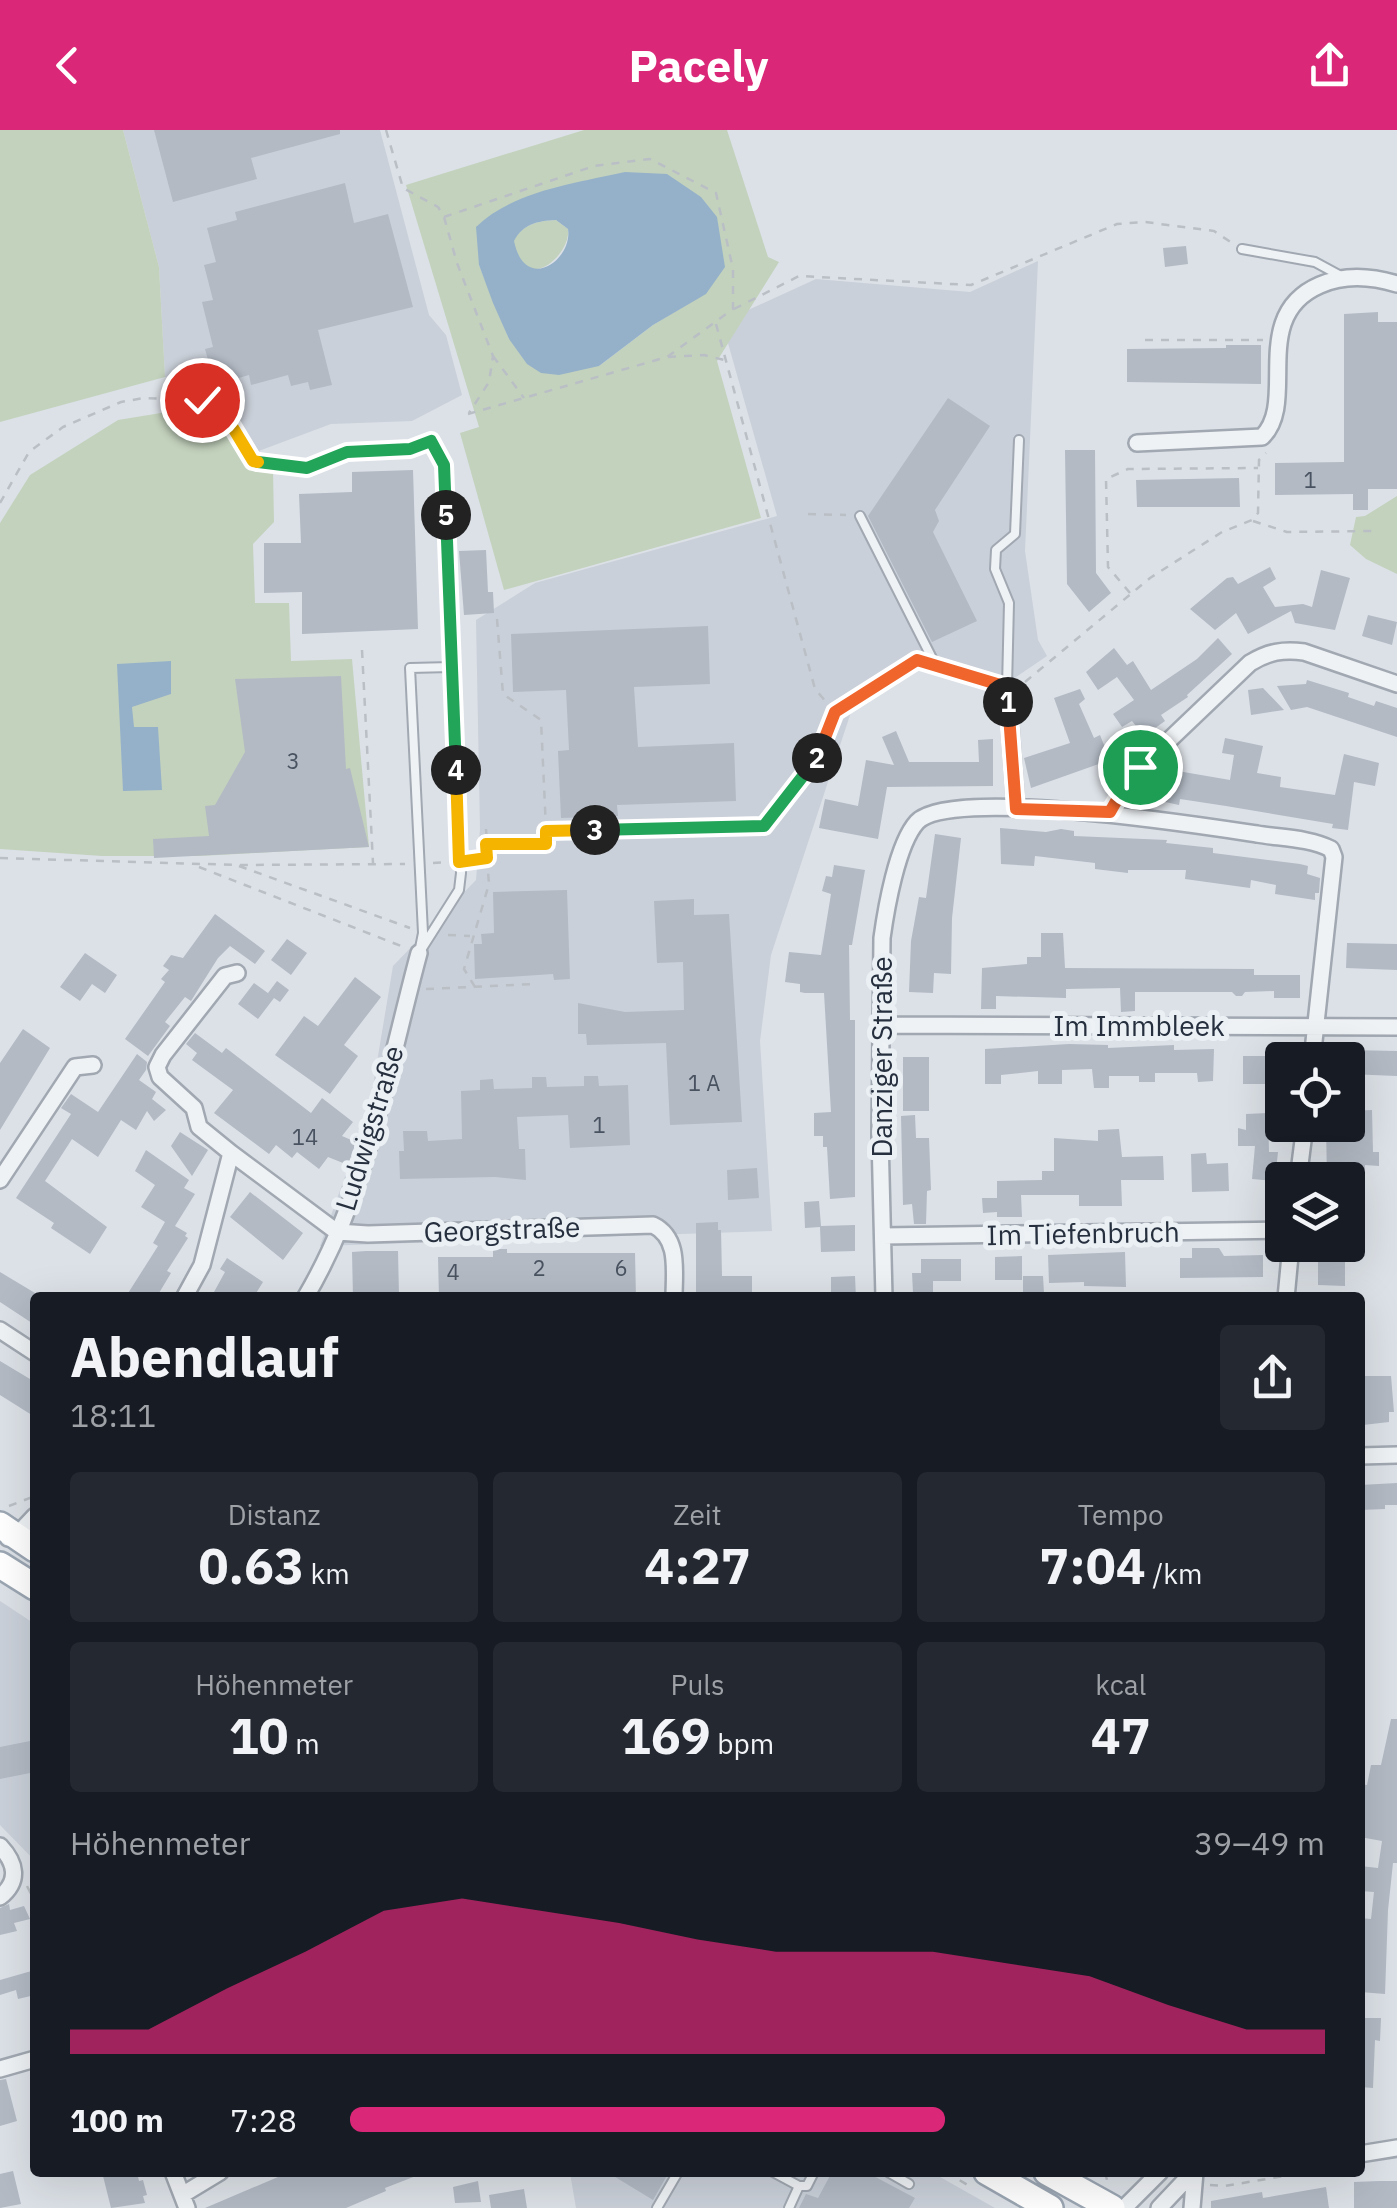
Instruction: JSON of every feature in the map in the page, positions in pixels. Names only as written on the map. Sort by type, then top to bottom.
[{"type":"main road","points":[[0,1565],[30,1584]]},
{"type":"main road","points":[[996,2177],[1050,2208]]},
{"type":"main road","points":[[1061,2177],[1110,2195]]},
{"type":"street","points":[[1138,442],[1262,437],[1274,417],[1283,324],[1297,300],[1318,286],[1343,278],[1374,278],[1397,284]]},
{"type":"street","points":[[1110,812],[1140,767],[1262,656],[1289,650],[1304,652],[1397,684]]},
{"type":"street","points":[[1007,687],[1016,809],[1110,812],[1331,848],[1334,857],[1314,1042]]},
{"type":"street","name":"Danziger Straße","points":[[884,1292],[880,1025],[886,915],[906,842],[917,822],[955,808],[1016,809]]},
{"type":"street","name":"Ludwigstraße","points":[[308,1292],[336,1232],[380,1112],[419,952]]},
{"type":"street","points":[[237,973],[225,976],[162,1055],[157,1068],[160,1076],[194,1108],[199,1127],[336,1232]]},
{"type":"street","name":"Im Immbleek","points":[[880,1025],[1397,1027]]},
{"type":"street","points":[[0,1180],[74,1068],[93,1065]]},
{"type":"street","points":[[187,1292],[202,1265],[231,1153]]},
{"type":"street","name":"Georgstraße","points":[[336,1232],[638,1223],[666,1231],[674,1256],[674,1292]]},
{"type":"street","name":"Im Tiefenbruch","points":[[883,1236],[1265,1230]]},
{"type":"street","points":[[1287,1292],[1289,1262]]},
{"type":"street","points":[[0,1330],[30,1350]]},
{"type":"street","points":[[1365,1456],[1397,1455]]},
{"type":"street","points":[[0,1846],[15,1872],[12,1884],[0,1896]]},
{"type":"street","points":[[0,2069],[30,2060]]},
{"type":"street","points":[[1365,2153],[1397,2148]]},
{"type":"street","points":[[175,2177],[185,2202],[214,2177]]},
{"type":"street","points":[[1124,2208],[1155,2177]]},
{"type":"street","points":[[1159,2208],[1189,2177]]},
{"type":"street","points":[[1192,2208],[1194,2177]]},
{"type":"lane","points":[[1242,249],[1315,262],[1343,278]]},
{"type":"lane","points":[[1007,687],[1009,603],[996,569],[996,550],[1015,534],[1019,440]]},
{"type":"lane","name":"Ludwigstraße","points":[[291,468],[307,468],[347,452],[410,449],[431,441],[444,465],[459,890],[427,934],[419,952]]},
{"type":"lane","points":[[860,516],[936,666]]},
{"type":"lane","points":[[427,934],[410,668],[451,667]]},
{"type":"lane","points":[[658,2208],[675,2177]]},
{"type":"lane","points":[[782,2177],[799,2186],[808,2186],[812,2177]]},
{"type":"lane","points":[[897,2177],[910,2184]]},
{"type":"lane","points":[[789,2208],[799,2186]]},
{"type":"path","points":[[386,130],[403,188],[438,207],[444,216],[457,263],[493,356],[524,399]]},
{"type":"path","points":[[444,216],[594,166],[650,159],[716,194],[733,270],[733,309]]},
{"type":"path","points":[[667,357],[733,309],[799,276],[971,285],[1117,224],[1145,222],[1214,231],[1242,249]]},
{"type":"path","points":[[715,321],[815,689],[835,712]]},
{"type":"path","points":[[1145,340],[1280,340]]},
{"type":"path","points":[[493,356],[489,382],[468,414],[667,357],[704,355],[725,361]]},
{"type":"path","points":[[0,503],[29,452],[63,426],[121,402],[144,398],[202,400],[221,408],[253,461],[291,468]]},
{"type":"path","points":[[546,831],[764,826],[814,766],[835,712],[917,660],[1007,687],[1022,684],[1196,546],[1252,520],[1258,513],[1259,460],[1272,446]]},
{"type":"path","points":[[1131,594],[1108,567],[1106,479],[1128,469],[1258,468]]},
{"type":"path","points":[[808,514],[860,516]]},
{"type":"path","points":[[1252,520],[1287,532],[1374,531]]},
{"type":"path","points":[[486,844],[546,844],[542,720],[502,694],[497,618]]},
{"type":"path","points":[[362,650],[373,864]]},
{"type":"path","points":[[474,987],[464,969],[489,884],[486,829]]},
{"type":"path","points":[[0,858],[238,865],[420,864],[487,858]]},
{"type":"path","points":[[193,864],[419,952]]},
{"type":"path","points":[[238,865],[427,934],[472,936]]},
{"type":"path","points":[[409,989],[534,984]]},
{"type":"path","points":[[11,1531],[30,1503]]},
{"type":"path","points":[[1203,2193],[1216,2184],[1278,2177]]},
{"type":"shaded area","points":[[123,130],[380,130],[429,315],[446,335],[462,395],[412,421],[331,424],[256,452],[224,397],[165,377],[159,267]]},
{"type":"shaded area","points":[[1038,261],[1025,551],[1038,640],[1047,656],[1013,679],[936,656],[913,654],[839,700],[851,712],[771,955],[760,1041],[772,1231],[320,1246],[369,1110],[393,966],[476,880],[480,829],[476,620],[535,583],[777,516],[722,322],[816,279],[970,292]]},
{"type":"shaded area","points":[[0,1601],[30,1621],[30,1856],[0,1825]]},
{"type":"shaded area","points":[[571,2177],[940,2177],[995,2208],[576,2208]]},
{"type":"green space","points":[[0,130],[123,130],[159,267],[165,377],[0,422]]},
{"type":"green space","points":[[584,130],[727,130],[768,257],[779,262],[717,361],[761,518],[504,590],[460,433],[479,427],[406,185]],"holes":[[[533,195],[706,293],[653,325],[599,366],[509,339],[479,265]]]},
{"type":"green space","points":[[556,220],[568,229],[558,256],[541,268],[524,266],[515,254],[513,241],[517,235],[531,224]]},
{"type":"green space","points":[[211,411],[246,465],[273,469],[274,522],[253,544],[255,603],[289,603],[291,661],[352,659],[369,847],[199,856],[102,856],[0,849],[0,523],[30,475],[118,420]]},
{"type":"green space","points":[[1397,496],[1397,574],[1366,559],[1350,545],[1356,517],[1365,516]]},
{"type":"water","points":[[625,172],[667,174],[701,197],[717,217],[725,267],[706,294],[653,325],[599,366],[559,375],[541,373],[527,364],[509,339],[479,265],[476,227],[526,197]],"holes":[[[556,220],[568,229],[563,251],[547,266],[537,269],[520,257],[514,241],[526,227]]]},
{"type":"water","points":[[171,661],[171,694],[132,707],[134,727],[158,727],[162,790],[123,791],[117,664]]},
{"type":"building","points":[[154,130],[340,130],[340,134],[251,158],[257,179],[173,202]]},
{"type":"building","points":[[345,183],[354,223],[388,214],[413,307],[318,330],[332,385],[310,390],[308,382],[291,386],[288,375],[251,385],[249,375],[232,380],[229,369],[212,374],[205,349],[213,347],[202,302],[213,300],[204,265],[216,262],[207,228],[237,220],[235,212]]},
{"type":"building","points":[[1186,246],[1188,264],[1165,267],[1163,248]]},
{"type":"building","points":[[1378,312],[1378,322],[1397,322],[1397,489],[1368,489],[1368,510],[1353,510],[1353,494],[1275,495],[1275,463],[1344,462],[1344,314]]},
{"type":"building","points":[[1261,345],[1261,384],[1127,382],[1127,349]]},
{"type":"building","points":[[948,398],[990,426],[935,510],[939,521],[933,532],[977,621],[932,642],[868,516]]},
{"type":"building","points":[[1065,450],[1095,450],[1096,573],[1111,593],[1089,612],[1067,584]]},
{"type":"building","points":[[413,470],[418,629],[302,634],[302,592],[264,593],[264,543],[301,543],[299,494],[352,492],[352,472]]},
{"type":"building","points":[[1239,478],[1240,507],[1137,507],[1136,480]]},
{"type":"building","points":[[486,550],[488,592],[493,592],[494,613],[464,615],[459,551]]},
{"type":"building","points":[[1270,567],[1276,579],[1263,587],[1275,607],[1312,607],[1321,570],[1350,578],[1335,630],[1295,623],[1291,611],[1248,634],[1236,613],[1215,630],[1190,609],[1227,578],[1233,577],[1238,584]]},
{"type":"building","points":[[1368,615],[1397,622],[1392,645],[1362,636]]},
{"type":"building","points":[[708,626],[710,684],[634,687],[638,747],[734,743],[736,801],[617,805],[618,816],[561,818],[558,751],[569,750],[566,690],[513,692],[511,634]]},
{"type":"building","points":[[1218,638],[1232,654],[1188,697],[1161,715],[1165,721],[1144,736],[1132,721],[1122,727],[1113,714],[1134,700],[1117,677],[1098,690],[1086,672],[1114,648],[1127,665],[1133,661],[1151,690],[1197,659]]},
{"type":"building","points":[[341,676],[346,769],[350,768],[369,847],[154,858],[153,839],[209,836],[205,806],[215,805],[245,752],[235,679]]},
{"type":"building","points":[[1307,680],[1349,693],[1348,697],[1374,706],[1376,701],[1397,708],[1397,737],[1307,707],[1291,710],[1277,686],[1306,684]]},
{"type":"building","points":[[1263,688],[1284,710],[1251,715],[1248,690]]},
{"type":"building","points":[[1080,689],[1085,699],[1079,704],[1094,738],[1100,735],[1110,760],[1031,788],[1024,758],[1070,743],[1054,698]]},
{"type":"building","points":[[896,731],[909,762],[979,762],[978,740],[993,739],[993,786],[887,787],[878,839],[819,828],[825,799],[858,806],[866,760],[894,765],[882,737]]},
{"type":"building","points":[[1225,738],[1263,746],[1257,773],[1281,777],[1280,787],[1335,795],[1344,754],[1379,763],[1375,786],[1354,782],[1348,830],[1226,806],[1180,799],[1179,805],[1156,800],[1161,773],[1165,774],[1166,769],[1230,780],[1234,755],[1222,753]]},
{"type":"building","points":[[1000,828],[1046,832],[1061,829],[1074,831],[1074,836],[1167,840],[1166,843],[1213,848],[1213,853],[1300,864],[1308,866],[1307,874],[1320,878],[1319,893],[1315,893],[1315,900],[1275,894],[1276,885],[1251,880],[1250,888],[1185,879],[1186,870],[1128,873],[1095,869],[1095,863],[1035,856],[1034,866],[1001,864]]},
{"type":"building","points":[[935,834],[961,838],[952,918],[951,974],[934,973],[933,993],[909,992],[911,941],[919,897],[926,898]]},
{"type":"building","points":[[834,865],[865,870],[849,945],[850,1020],[855,1020],[855,1197],[830,1199],[827,1147],[823,1147],[823,1136],[814,1136],[814,1113],[831,1112],[824,993],[800,992],[800,984],[785,982],[789,952],[821,955],[831,894],[822,891],[826,876],[832,877]]},
{"type":"building","points":[[567,890],[570,979],[554,980],[553,974],[475,979],[474,944],[482,944],[481,934],[494,933],[493,892]]},
{"type":"building","points":[[694,899],[694,915],[729,914],[742,1122],[670,1125],[666,1043],[587,1045],[586,1034],[578,1034],[578,1003],[625,1012],[684,1010],[683,962],[657,963],[654,901]]},
{"type":"building","points":[[215,914],[265,951],[255,964],[230,946],[191,1001],[185,997],[165,1022],[170,1026],[148,1056],[125,1039],[165,982],[161,979],[169,970],[163,966],[171,955],[183,958]]},
{"type":"building","points":[[1041,933],[1063,933],[1065,968],[1254,969],[1254,975],[1300,975],[1300,998],[1274,998],[1274,991],[1245,992],[1242,996],[1232,992],[1135,992],[1135,1011],[1121,1012],[1120,988],[1066,989],[1066,998],[996,996],[996,1009],[981,1009],[982,968],[1027,964],[1027,957],[1041,957]]},
{"type":"building","points":[[287,939],[307,953],[291,975],[271,960]]},
{"type":"building","points":[[1347,943],[1397,944],[1397,970],[1346,968]]},
{"type":"building","points":[[85,953],[117,975],[105,993],[92,984],[80,1001],[60,987]]},
{"type":"building","points":[[355,977],[381,997],[344,1045],[358,1056],[330,1094],[275,1055],[304,1016],[318,1026]]},
{"type":"building","points":[[277,981],[289,990],[280,1002],[274,998],[258,1019],[238,1004],[254,983],[272,996],[268,993]]},
{"type":"building","points":[[23,1029],[50,1048],[0,1130],[0,1063]]},
{"type":"building","points":[[195,1033],[222,1053],[226,1048],[311,1113],[322,1098],[353,1122],[342,1136],[356,1142],[348,1165],[328,1157],[319,1169],[297,1152],[292,1158],[276,1145],[269,1154],[214,1113],[233,1090],[192,1060],[197,1053],[186,1044]]},
{"type":"building","points":[[1069,1044],[1214,1049],[1213,1081],[1198,1082],[1197,1073],[1155,1073],[1155,1082],[1139,1082],[1139,1076],[1109,1076],[1109,1088],[1094,1088],[1092,1069],[1062,1070],[1062,1084],[1038,1084],[1038,1071],[1001,1075],[1001,1084],[985,1084],[985,1049]]},
{"type":"building","points":[[1365,1050],[1397,1051],[1397,1076],[1365,1075]]},
{"type":"building","points":[[137,1054],[147,1062],[139,1080],[156,1092],[152,1099],[166,1110],[154,1121],[147,1111],[136,1130],[121,1120],[98,1157],[72,1139],[45,1181],[107,1227],[90,1254],[16,1198],[71,1114],[61,1108],[71,1094],[98,1112]]},
{"type":"building","points":[[1243,1056],[1265,1056],[1265,1084],[1243,1084]]},
{"type":"building","points":[[903,1057],[929,1057],[929,1111],[903,1111]]},
{"type":"building","points":[[584,1076],[598,1076],[599,1086],[628,1085],[630,1145],[570,1148],[568,1115],[517,1117],[519,1149],[525,1149],[526,1180],[400,1179],[403,1131],[427,1131],[428,1141],[462,1139],[461,1091],[480,1090],[480,1080],[493,1079],[494,1089],[532,1088],[532,1077],[546,1077],[547,1087],[584,1086]]},
{"type":"building","points":[[1365,1110],[1372,1110],[1373,1152],[1379,1152],[1379,1166],[1327,1162],[1326,1142],[1365,1142]]},
{"type":"building","points":[[1265,1113],[1265,1142],[1269,1142],[1269,1152],[1278,1152],[1277,1162],[1265,1162],[1265,1180],[1252,1179],[1255,1146],[1238,1146],[1238,1128],[1246,1130],[1246,1114]]},
{"type":"building","points":[[915,1115],[916,1138],[929,1138],[931,1190],[927,1191],[926,1224],[914,1224],[912,1204],[903,1205],[901,1116]]},
{"type":"building","points":[[1119,1129],[1122,1157],[1163,1156],[1164,1180],[1121,1180],[1122,1206],[1079,1206],[1079,1195],[1021,1195],[1022,1217],[983,1213],[982,1198],[997,1198],[997,1181],[1042,1180],[1042,1171],[1054,1171],[1054,1138],[1098,1141],[1098,1130]]},
{"type":"building","points":[[180,1132],[208,1150],[192,1176],[171,1146]]},
{"type":"building","points":[[146,1150],[189,1180],[184,1188],[195,1194],[175,1226],[188,1238],[167,1271],[171,1273],[160,1292],[129,1292],[158,1246],[153,1243],[165,1222],[141,1207],[155,1185],[135,1171]]},
{"type":"building","points":[[1206,1153],[1207,1164],[1228,1163],[1229,1191],[1192,1192],[1191,1154]]},
{"type":"building","points":[[757,1168],[759,1198],[728,1200],[727,1170]]},
{"type":"building","points":[[250,1192],[303,1233],[283,1260],[230,1217]]},
{"type":"building","points":[[819,1201],[821,1226],[855,1225],[855,1251],[821,1252],[820,1227],[805,1228],[804,1202]]},
{"type":"building","points":[[718,1222],[722,1276],[752,1276],[752,1292],[696,1292],[696,1223]]},
{"type":"building","points":[[1192,1248],[1219,1248],[1224,1256],[1263,1255],[1263,1277],[1180,1278],[1180,1258],[1192,1258]]},
{"type":"building","points":[[493,1249],[507,1249],[507,1253],[635,1253],[636,1292],[439,1292],[438,1257],[493,1257]]},
{"type":"building","points":[[398,1251],[399,1292],[353,1292],[352,1252]]},
{"type":"building","points":[[1125,1252],[1126,1287],[1049,1283],[1048,1255]]},
{"type":"building","points":[[1022,1256],[1022,1280],[995,1280],[995,1257]]},
{"type":"building","points":[[227,1258],[263,1282],[257,1292],[214,1292],[225,1272],[220,1269]]},
{"type":"building","points":[[921,1259],[961,1259],[961,1281],[933,1281],[933,1292],[913,1292],[912,1273],[921,1273]]},
{"type":"building","points":[[1318,1262],[1345,1262],[1345,1286],[1318,1285]]},
{"type":"building","points":[[0,1272],[33,1292],[30,1292],[30,1322],[0,1302]]},
{"type":"building","points":[[855,1276],[856,1292],[831,1292],[831,1277]]},
{"type":"building","points":[[1023,1276],[1043,1276],[1044,1292],[1023,1292]]},
{"type":"building","points":[[0,1361],[30,1379],[30,1414],[0,1395]]},
{"type":"building","points":[[1365,1376],[1391,1376],[1394,1412],[1389,1412],[1389,1422],[1365,1425]]},
{"type":"building","points":[[1397,1483],[1397,1505],[1365,1510],[1365,1485]]},
{"type":"building","points":[[1391,1719],[1397,1719],[1397,1863],[1393,1863],[1388,1910],[1385,1994],[1365,1992],[1365,1918],[1371,1919],[1374,1892],[1365,1891],[1365,1867],[1378,1868],[1382,1841],[1365,1838],[1365,1785],[1371,1765],[1381,1765]]},
{"type":"building","points":[[30,1741],[30,1773],[0,1779],[0,1747]]},
{"type":"building","points":[[9,1904],[10,1910],[24,1906],[30,1919],[14,1923],[17,1931],[0,1935],[0,1908]]},
{"type":"building","points":[[30,1971],[30,1996],[18,1999],[16,1990],[0,1995],[0,1980]]},
{"type":"building","points":[[1365,2018],[1381,2018],[1380,2041],[1375,2040],[1373,2088],[1365,2087]]},
{"type":"building","points":[[6,2079],[17,2121],[0,2126],[0,2080]]},
{"type":"building","points":[[13,2171],[21,2204],[0,2208],[0,2174]]},
{"type":"building","points":[[103,2177],[143,2180],[145,2203],[111,2208]]},
{"type":"building","points":[[278,2177],[413,2177],[346,2208],[205,2208]]},
{"type":"building","points":[[615,2177],[666,2177],[653,2200]]},
{"type":"building","points":[[829,2177],[875,2177],[915,2198],[909,2208],[799,2208],[806,2194],[818,2198]]},
{"type":"building","points":[[478,2181],[481,2202],[455,2203],[453,2187]]},
{"type":"building","points":[[1397,2181],[1397,2208],[1354,2208],[1354,2182]]},
{"type":"building","points":[[1326,2187],[1329,2208],[1211,2208],[1211,2201],[1262,2192],[1263,2198]]},
{"type":"building","points":[[524,2189],[527,2208],[491,2208],[489,2195]]},
{"type":"route","points":[[202,400],[221,408],[253,461],[307,468],[347,452],[410,449],[431,441],[444,465],[459,862],[487,858],[486,844],[546,844],[546,831],[764,826],[814,766],[835,712],[917,660],[1007,687],[1016,809],[1110,812],[1140,767]]}]
